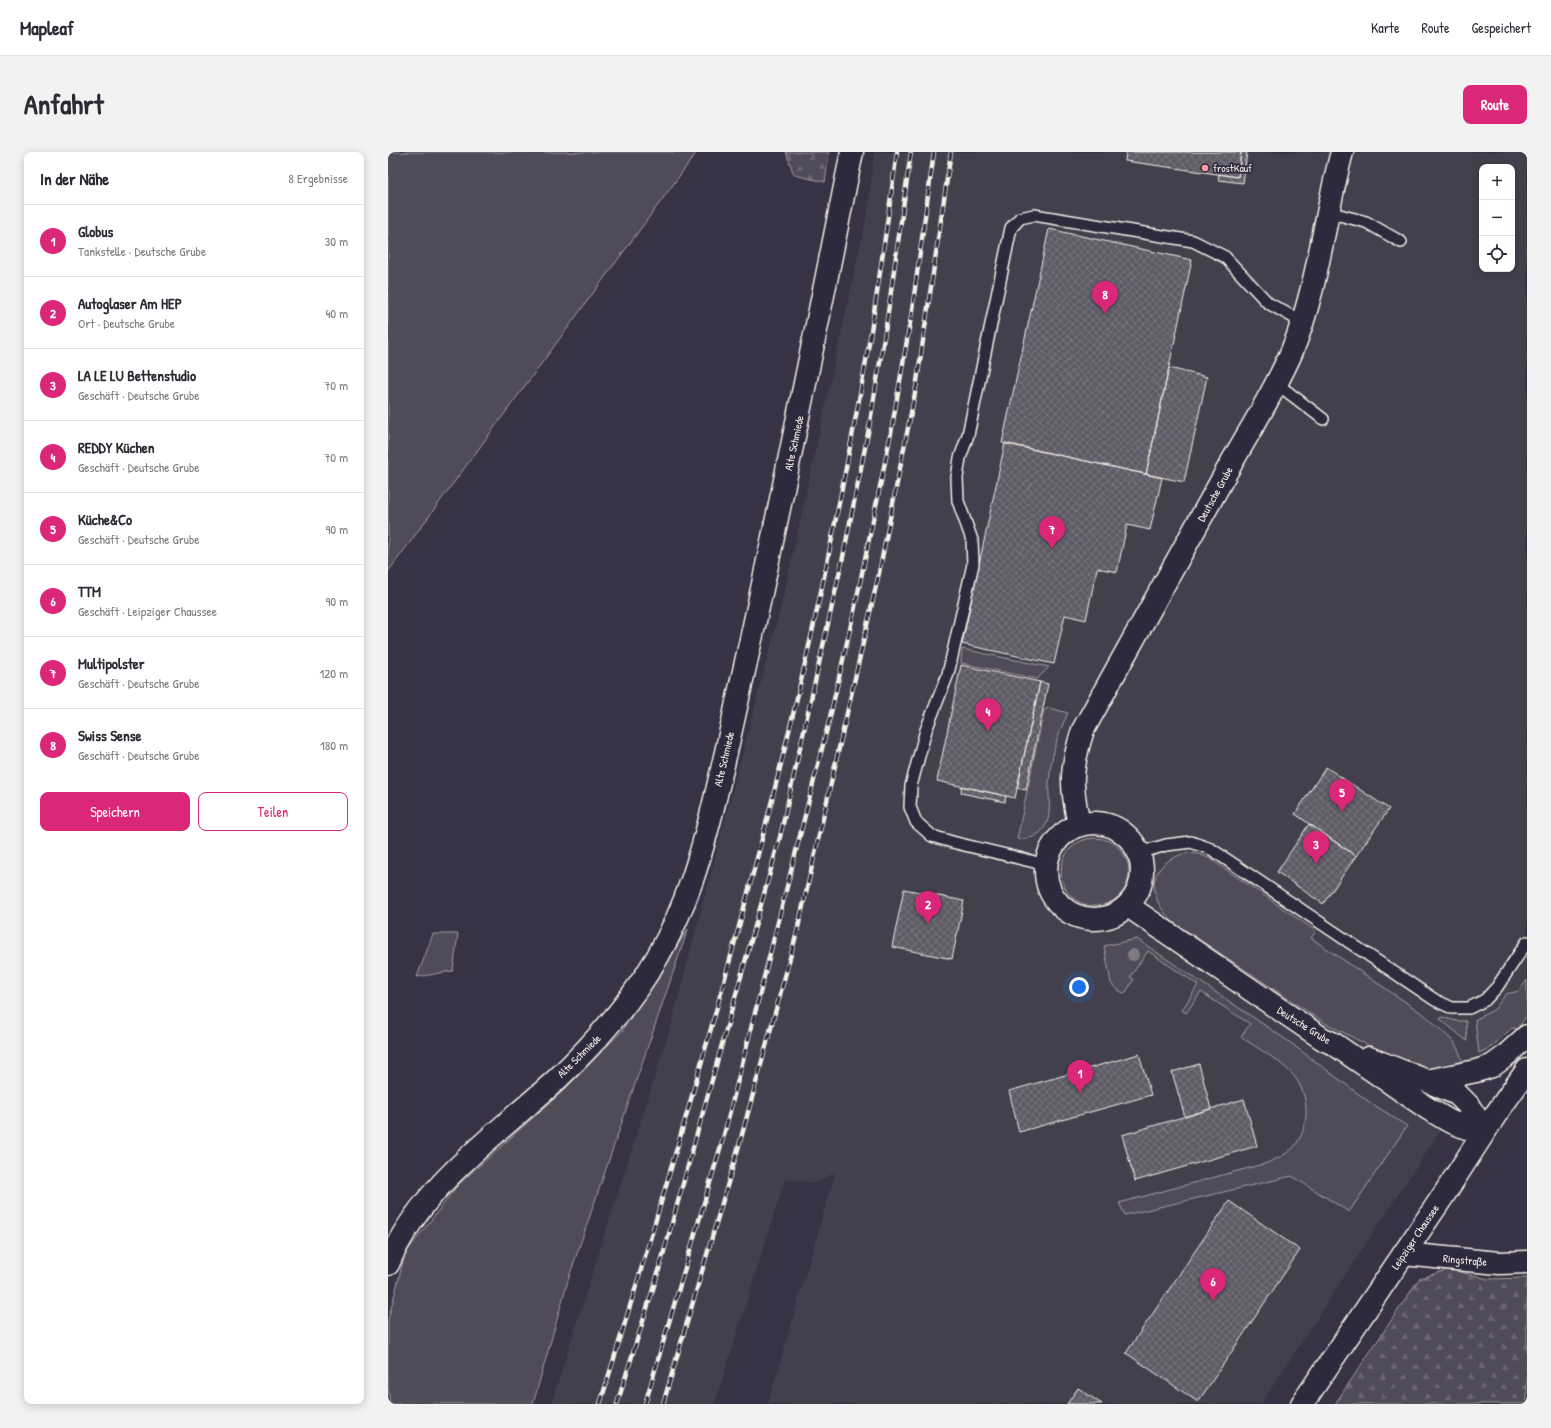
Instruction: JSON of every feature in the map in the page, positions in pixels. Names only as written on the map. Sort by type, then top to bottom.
[{"type":"street","name":"Alte Schmiede","points":[[388,1264],[406,1231],[424,1205],[438,1189],[467,1158],[554,1081],[610,1025],[631,998],[657,957],[687,896],[701,856],[749,650],[797,428],[852,152]]},
{"type":"street","name":"Deutsche Grube","points":[[1079,825],[1073,776],[1076,753],[1082,730],[1276,383],[1291,351],[1302,322],[1312,284],[1342,152]]},
{"type":"street","points":[[1097,823],[1114,827],[1129,838],[1139,853],[1142,869],[1140,886],[1136,896],[1128,906],[1115,915],[1095,919],[1078,916],[1064,908],[1053,896],[1046,876],[1047,865],[1052,848],[1064,834],[1079,825],[1097,823]]},
{"type":"street","name":"Deutsche Grube","points":[[1128,906],[1323,1040],[1334,1044],[1427,1108],[1449,1121],[1469,1128],[1485,1131]]},
{"type":"street","points":[[1427,1081],[1476,1071],[1492,1066],[1527,1036]]},
{"type":"street","points":[[1334,1044],[1457,1094],[1468,1105],[1485,1131]]},
{"type":"street","name":"Leipziger Chaussee","points":[[1302,1404],[1527,1070]]},
{"type":"street","name":"Ringstraße","points":[[1403,1254],[1499,1263],[1527,1262]]},
{"type":"lane","points":[[1328,212],[1366,222],[1401,242]]},
{"type":"lane","points":[[1047,865],[932,836],[916,822],[910,807],[911,786],[926,730],[948,674],[973,564],[972,540],[958,501],[957,478],[960,458],[968,435],[1011,228],[1020,218],[1034,215],[1193,241],[1225,257],[1268,303],[1302,322]]},
{"type":"lane","points":[[1276,383],[1323,419]]},
{"type":"lane","points":[[1139,853],[1166,845],[1191,842],[1211,849],[1435,1000],[1452,1008],[1469,1008],[1485,1000],[1497,987],[1527,942]]},
{"type":"shaded area","points":[[874,152],[1527,152],[1527,1002],[1405,1184],[1261,1404],[768,1404],[835,1173],[815,1183],[785,1179],[715,1404],[551,1404],[671,1025],[783,598],[868,210]]},
{"type":"green space","points":[[388,152],[697,152],[388,572]]},
{"type":"green space","points":[[786,152],[829,152],[825,182],[794,175]]},
{"type":"green space","points":[[962,649],[1049,667],[1037,679],[961,663]]},
{"type":"green space","points":[[1049,708],[1068,713],[1057,739],[1053,757],[1050,775],[1048,820],[1044,829],[1037,835],[1026,839],[1017,839],[1044,710]]},
{"type":"green space","points":[[1088,838],[1102,838],[1114,844],[1123,853],[1129,865],[1127,885],[1119,896],[1108,904],[1102,906],[1088,906],[1082,904],[1071,896],[1063,885],[1061,879],[1061,865],[1063,859],[1071,848],[1082,840]]},
{"type":"green space","points":[[1187,853],[1199,854],[1209,858],[1316,931],[1311,938],[1426,1016],[1454,1042],[1464,1065],[1439,1070],[1421,1068],[1383,1053],[1325,1023],[1173,922],[1164,912],[1158,901],[1154,881],[1164,864]]},
{"type":"green space","points":[[688,929],[569,1277],[533,1404],[390,1404],[388,1386],[388,1320],[405,1254],[458,1185],[565,1089],[622,1031]]},
{"type":"green space","points":[[433,934],[458,934],[453,971],[417,977]]},
{"type":"green space","points":[[1137,939],[1288,1041],[1368,1101],[1407,1126],[1349,1212],[1292,1176],[1125,1215],[1119,1203],[1267,1163],[1284,1155],[1293,1148],[1299,1140],[1303,1131],[1306,1112],[1303,1092],[1293,1075],[1275,1059],[1241,1037],[1250,1024],[1201,992],[1186,1013],[1182,1010],[1198,985],[1148,951],[1130,977],[1134,979],[1126,992],[1123,993],[1115,988],[1111,983],[1104,946]]},
{"type":"green space","points":[[1527,980],[1527,1016],[1517,1029],[1512,1028],[1491,1047],[1479,1053],[1475,1020],[1495,1009],[1506,994],[1519,991]]},
{"type":"green space","points":[[1442,1017],[1456,1021],[1466,1021],[1467,1041],[1440,1019]]},
{"type":"green space","points":[[1449,1269],[1488,1279],[1527,1278],[1527,1404],[1335,1404],[1419,1279]]},
{"type":"building","name":"frostKauf","points":[[1126,152],[1241,152],[1238,177],[1125,161]]},
{"type":"building","points":[[1241,152],[1247,152],[1243,183],[1218,180],[1219,174],[1238,177]]},
{"type":"building","points":[[1049,229],[1192,260],[1146,474],[1002,443]]},
{"type":"building","points":[[1169,368],[1207,377],[1184,482],[1146,474]]},
{"type":"building","points":[[1005,443],[1162,478],[1150,530],[1127,525],[1117,572],[1097,568],[1086,620],[1065,615],[1054,664],[962,644]]},
{"type":"building","points":[[961,665],[1040,682],[1015,798],[937,781]]},
{"type":"building","points":[[1040,682],[1048,684],[1026,790],[1017,788]]},
{"type":"building","points":[[1326,767],[1389,809],[1356,856],[1295,814]]},
{"type":"building","points":[[962,786],[1006,796],[1005,802],[961,793]]},
{"type":"building","points":[[1309,824],[1356,856],[1323,904],[1277,872]]},
{"type":"building","points":[[904,889],[964,901],[952,959],[892,947]]},
{"type":"building","points":[[1139,1054],[1151,1095],[1019,1132],[1009,1091]]},
{"type":"building","points":[[1199,1064],[1211,1109],[1185,1117],[1172,1072]]},
{"type":"building","points":[[1244,1099],[1257,1146],[1135,1181],[1122,1135]]},
{"type":"building","points":[[1229,1201],[1300,1250],[1198,1402],[1126,1353]]},
{"type":"building","points":[[1078,1388],[1102,1404],[1067,1404]]},
{"type":"railway","points":[[600,1404],[703,1057],[748,893],[792,721],[818,606],[857,409],[875,304],[897,152]]},
{"type":"railway","points":[[617,1404],[658,1273],[780,837],[843,557],[869,428],[886,326],[911,152]]},
{"type":"railway","points":[[645,1404],[724,1135],[830,717],[855,607],[891,433],[911,317],[934,152]]},
{"type":"railway","points":[[663,1404],[740,1142],[797,932],[879,573],[916,388],[951,152]]},
{"type":"place","name":"frostKauf","points":[[1205,168]]},
{"type":"place","name":"Swiss Sense","points":[[1105,314]]},
{"type":"place","name":"Multipolster","points":[[1052,549]]},
{"type":"place","name":"REDDY Küchen","points":[[988,731]]},
{"type":"place","name":"Küche&Co","points":[[1342,812]]},
{"type":"place","name":"LA LE LU Bettenstudio","points":[[1316,864]]},
{"type":"place","name":"Autoglaser Am HEP","points":[[928,924]]},
{"type":"place","name":"Globus","points":[[1080,1093]]},
{"type":"place","name":"TTM","points":[[1213,1301]]}]
